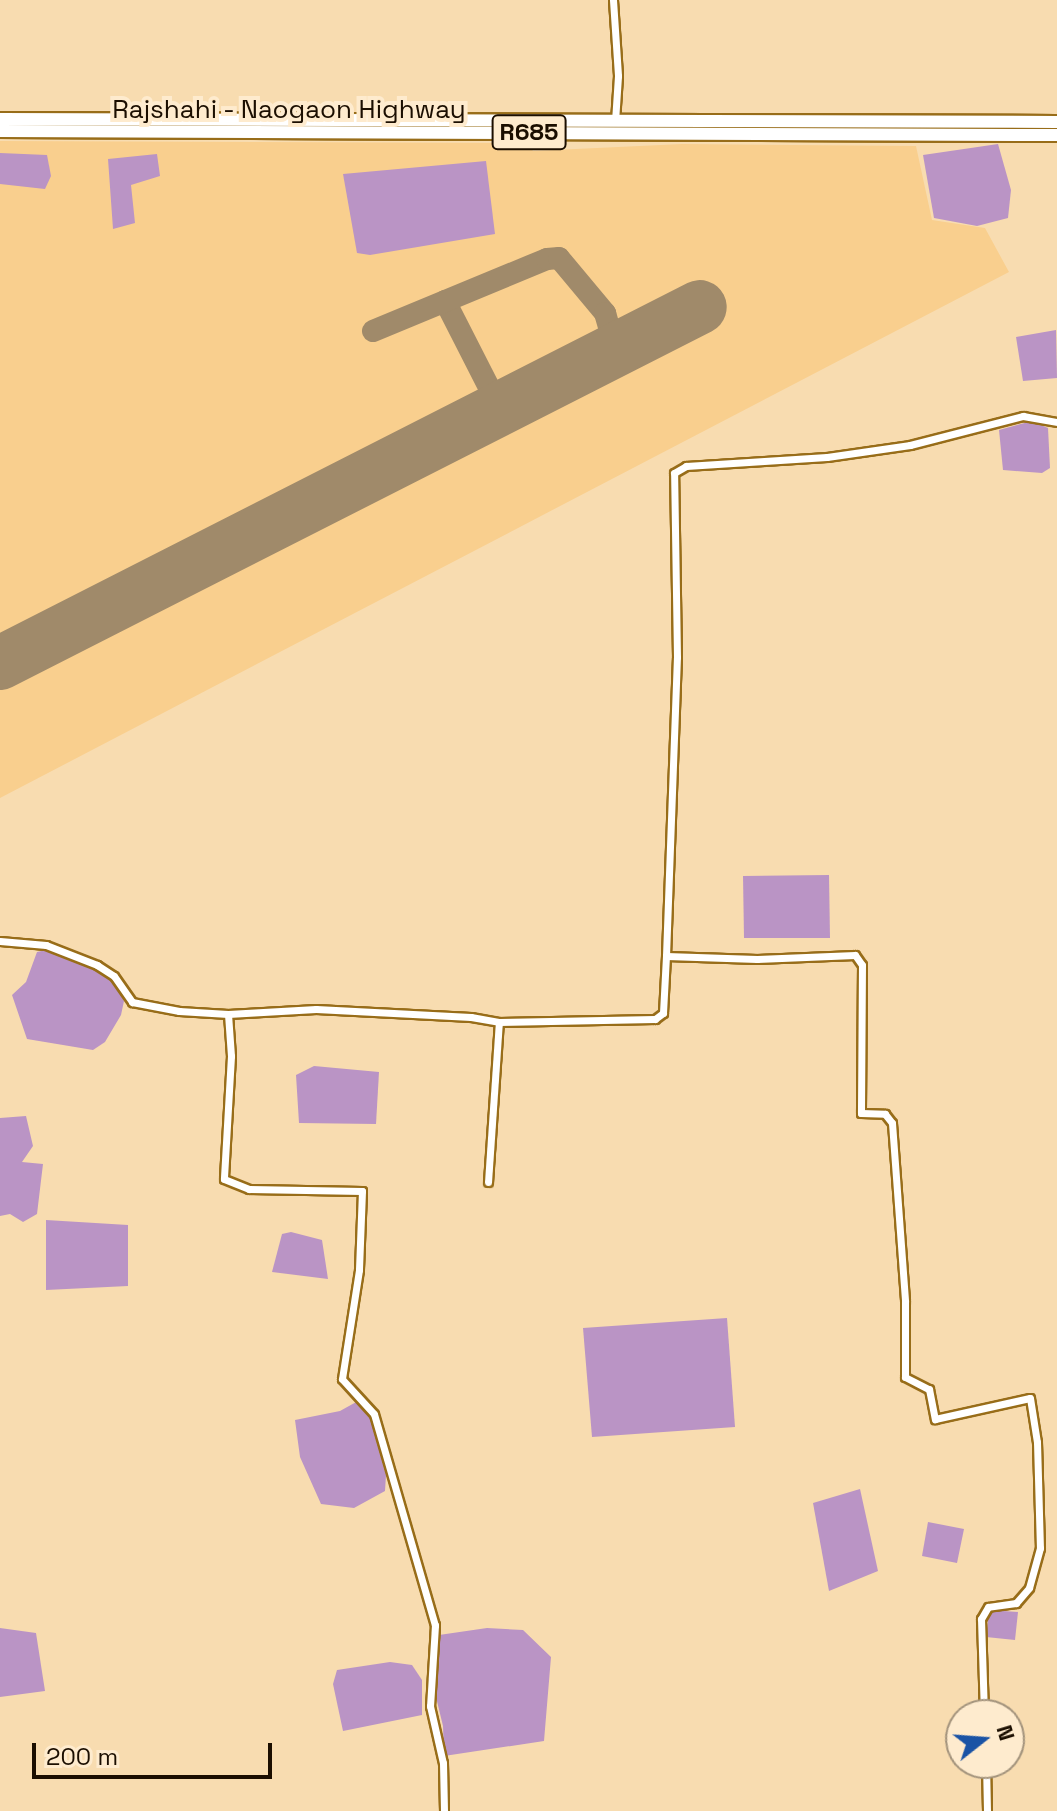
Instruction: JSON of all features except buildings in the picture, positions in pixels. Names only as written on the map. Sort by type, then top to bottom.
[{"type":"main road","name":"Rajshahi - Naogaon Highway","points":[[0,119],[615,121],[643,127],[1057,135]]},
{"type":"main road","name":"Rajshahi - Naogaon Highway","points":[[0,131],[1057,122]]},
{"type":"street","points":[[613,0],[618,76],[615,121]]},
{"type":"street","points":[[0,941],[46,945],[97,965],[114,976],[132,1002],[228,1014],[316,1009],[399,1012],[499,1022],[655,1019],[663,1013],[677,657],[674,473],[686,466],[827,457],[910,445],[1023,416],[1057,422]]},
{"type":"street","points":[[666,956],[757,959],[855,955],[862,965],[861,1113],[885,1114],[892,1123],[905,1302],[905,1377],[929,1389],[935,1419],[1030,1398],[1037,1442],[1040,1548],[1029,1588],[1016,1603],[988,1607],[981,1619],[984,1699]]},
{"type":"street","points":[[228,1014],[231,1056],[224,1179],[249,1189],[362,1191],[359,1270],[342,1379],[374,1414],[435,1625],[430,1706],[443,1763],[444,1811]]},
{"type":"street","points":[[488,1182],[499,1022]]},
{"type":"street","points":[[986,1779],[987,1811]]},
{"type":"shaded area","points":[[0,141],[526,143],[533,151],[682,144],[916,146],[932,220],[985,228],[1009,272],[0,798]]},
{"type":"shaded area","points":[[998,144],[1011,190],[1008,218],[977,226],[934,218],[923,155]]},
{"type":"shaded area","points":[[0,153],[47,155],[51,176],[45,189],[0,184]]},
{"type":"shaded area","points":[[157,154],[160,176],[131,185],[135,223],[113,229],[108,159]]},
{"type":"shaded area","points":[[486,161],[495,234],[370,255],[357,253],[343,174]]},
{"type":"shaded area","points":[[1056,330],[1057,378],[1023,381],[1016,337]]},
{"type":"shaded area","points":[[1032,421],[1048,428],[1050,468],[1042,473],[1003,470],[999,430]]},
{"type":"shaded area","points":[[829,875],[830,938],[744,938],[743,876]]},
{"type":"shaded area","points":[[51,949],[112,979],[124,1001],[121,1015],[105,1042],[93,1050],[27,1039],[12,995],[26,982],[37,952]]},
{"type":"shaded area","points":[[314,1066],[379,1072],[376,1124],[299,1123],[296,1075]]},
{"type":"shaded area","points":[[26,1116],[33,1146],[22,1162],[43,1164],[37,1214],[23,1222],[10,1214],[0,1216],[0,1118]]},
{"type":"shaded area","points":[[46,1220],[128,1225],[128,1286],[46,1290]]},
{"type":"shaded area","points":[[291,1232],[322,1240],[328,1279],[272,1272],[282,1234]]},
{"type":"shaded area","points":[[727,1318],[735,1427],[592,1437],[583,1328]]},
{"type":"shaded area","points":[[358,1401],[368,1411],[386,1475],[385,1491],[354,1508],[321,1504],[300,1457],[295,1420],[340,1411]]},
{"type":"shaded area","points":[[860,1489],[878,1571],[829,1591],[813,1503]]},
{"type":"shaded area","points":[[928,1522],[964,1529],[957,1563],[922,1556]]},
{"type":"shaded area","points":[[989,1610],[1018,1612],[1015,1640],[986,1637]]},
{"type":"shaded area","points":[[0,1628],[36,1633],[45,1691],[0,1697]]},
{"type":"shaded area","points":[[487,1628],[523,1630],[551,1657],[544,1741],[444,1756],[443,1726],[434,1689],[439,1635]]},
{"type":"shaded area","points":[[390,1662],[412,1665],[422,1680],[422,1715],[343,1731],[333,1684],[337,1670]]},
{"type":"taxiway","points":[[373,331],[547,259],[559,258],[605,313],[612,338],[609,355]]},
{"type":"taxiway","points":[[445,301],[500,409]]},
{"type":"runway","points":[[0,663],[700,307]]}]
